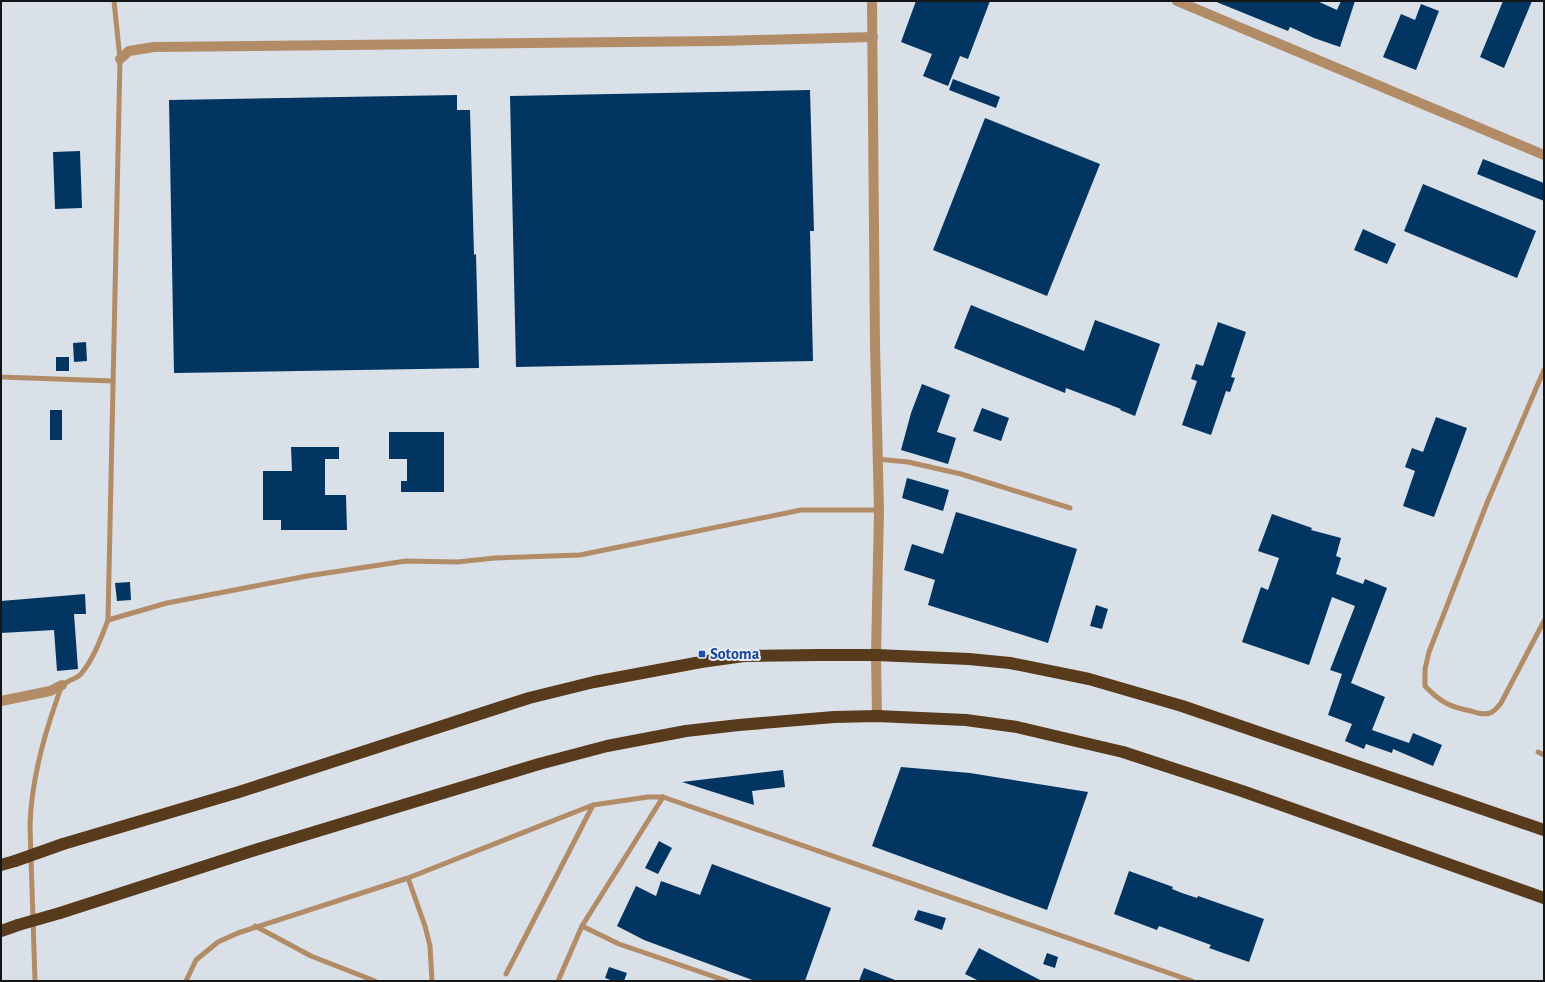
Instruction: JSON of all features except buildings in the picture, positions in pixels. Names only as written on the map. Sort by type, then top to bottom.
[{"type":"highway","points":[[1,865],[63,844],[239,792],[529,698],[594,682],[663,668],[744,656],[876,655],[969,659],[1010,663],[1089,679],[1137,692],[1222,719],[1544,830]]},
{"type":"highway","points":[[1,930],[60,913],[256,850],[524,768],[607,746],[686,731],[731,726],[834,717],[877,716],[966,720],[1017,727],[1123,752],[1235,789],[1544,898]]},
{"type":"street","points":[[872,1],[875,345],[879,510],[876,655],[877,716]]},
{"type":"street","points":[[1177,1],[1544,155]]},
{"type":"street","points":[[120,59],[128,51],[154,48],[719,41],[873,37]]},
{"type":"street","points":[[1,701],[50,690],[62,685]]},
{"type":"lane","points":[[35,981],[30,867],[30,809],[39,760],[50,720],[62,685],[80,675],[90,661],[108,620],[120,59],[114,1]]},
{"type":"lane","points":[[1544,370],[1487,503],[1429,652],[1425,669],[1425,686],[1435,697],[1452,707],[1484,714],[1490,713],[1496,709],[1501,702],[1544,621]]},
{"type":"lane","points":[[1,377],[113,381]]},
{"type":"lane","points":[[877,459],[908,462],[961,474],[1070,508]]},
{"type":"lane","points":[[108,620],[167,603],[307,576],[406,561],[457,562],[495,558],[580,555],[801,510],[879,510]]},
{"type":"lane","points":[[1538,752],[1544,755]]},
{"type":"lane","points":[[186,981],[196,960],[218,942],[255,926],[408,878],[593,805],[648,796],[664,797],[1192,981]]},
{"type":"lane","points":[[558,981],[582,926],[664,797]]},
{"type":"lane","points":[[506,974],[593,805]]},
{"type":"lane","points":[[408,878],[425,926],[430,946],[432,981]]},
{"type":"lane","points":[[255,926],[311,956],[375,981]]},
{"type":"lane","points":[[582,926],[619,944],[727,981]]},
{"type":"place","name":"Sotoma","points":[[702,654]]}]
